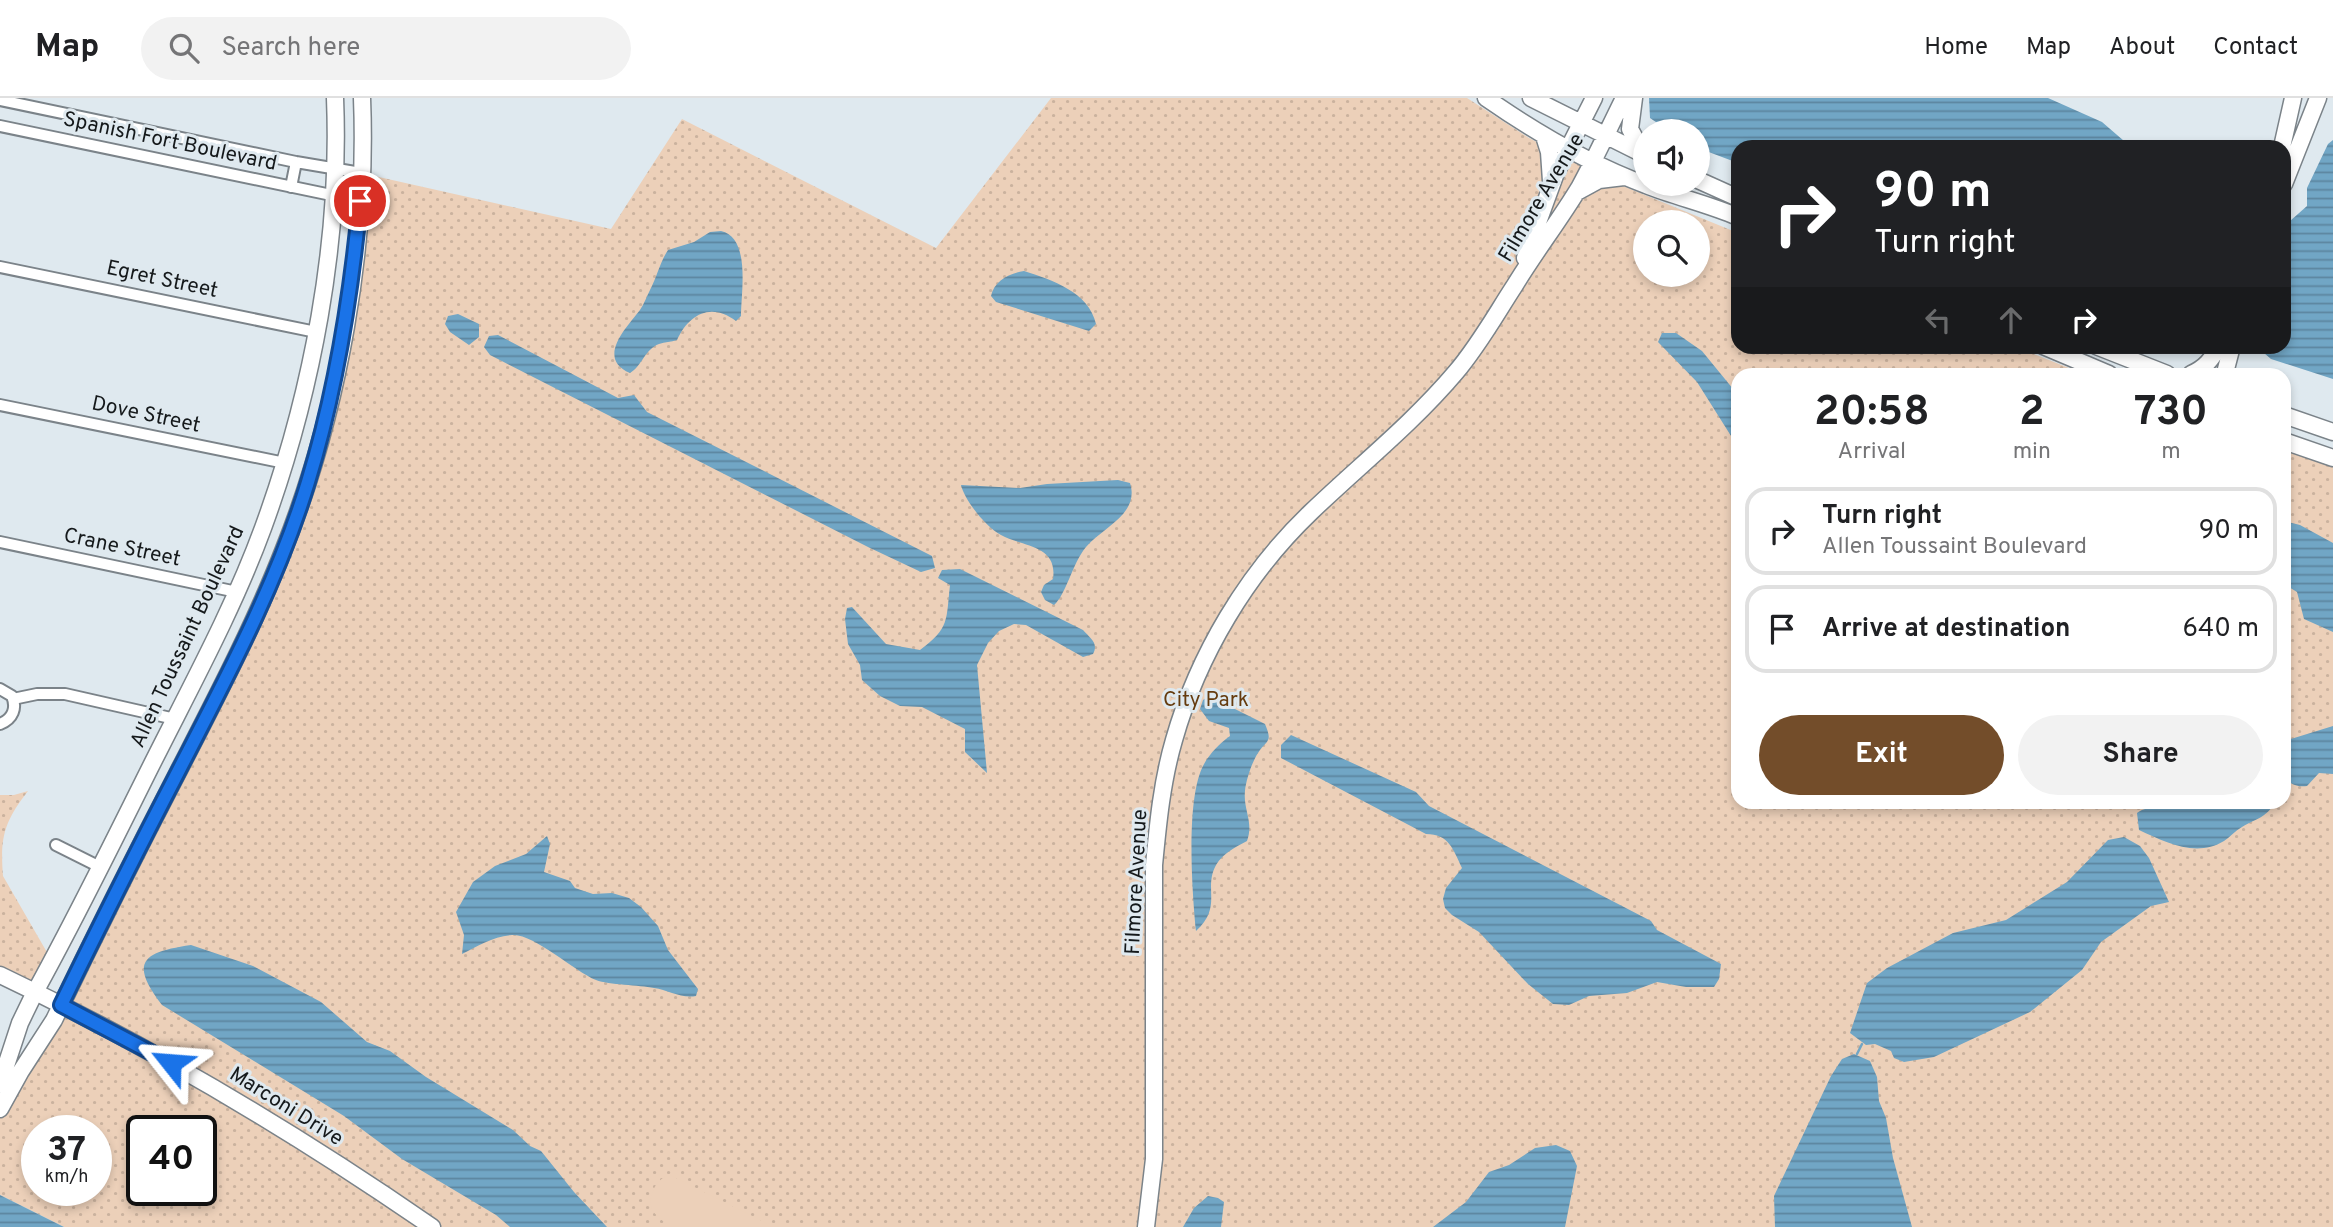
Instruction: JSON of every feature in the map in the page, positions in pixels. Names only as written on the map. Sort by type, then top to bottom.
[{"type":"street","name":"Allen Toussaint Boulevard","points":[[0,1084],[20,1023],[237,592],[285,463],[316,332],[328,254],[334,168],[335,98]]},
{"type":"street","points":[[0,1109],[61,1005],[234,662],[285,548],[308,483],[330,404],[351,288],[360,201],[362,98]]},
{"type":"street","points":[[1486,98],[1544,136],[1625,176],[1731,214]]},
{"type":"street","points":[[1531,98],[1633,149]]},
{"type":"street","points":[[1553,109],[1563,110],[1583,105],[1592,98]]},
{"type":"street","name":"Filmore Avenue","points":[[1516,283],[1551,188],[1592,98]]},
{"type":"street","name":"Filmore Avenue","points":[[1146,1227],[1154,1159],[1154,865],[1164,780],[1174,740],[1193,685],[1223,626],[1260,570],[1310,512],[1390,441],[1439,391],[1490,325],[1575,194],[1624,98]]},
{"type":"street","points":[[1633,134],[1630,129],[1634,98]]},
{"type":"street","points":[[2284,140],[2293,98]]},
{"type":"street","points":[[2291,166],[2318,98]]},
{"type":"street","name":"Spanish Fort Boulevard","points":[[0,100],[296,162],[361,173]]},
{"type":"street","name":"Spanish Fort Boulevard","points":[[0,126],[360,201]]},
{"type":"street","points":[[119,150],[124,126]]},
{"type":"street","points":[[1544,136],[1549,152],[1551,188]]},
{"type":"street","points":[[291,187],[296,162]]},
{"type":"street","points":[[1575,194],[1598,180],[1625,176]]},
{"type":"street","points":[[1710,185],[1731,195]]},
{"type":"street","name":"Egret Street","points":[[0,267],[316,332]]},
{"type":"street","points":[[2062,354],[2095,368]]},
{"type":"street","points":[[2116,354],[2152,368]]},
{"type":"street","points":[[2203,368],[2225,354]]},
{"type":"street","points":[[302,399],[330,404]]},
{"type":"street","name":"Dove Street","points":[[0,405],[285,463]]},
{"type":"street","points":[[2291,417],[2333,432]]},
{"type":"street","points":[[2291,443],[2333,458]]},
{"type":"street","name":"Crane Street","points":[[0,542],[237,592]]},
{"type":"street","points":[[209,652],[234,662]]},
{"type":"street","points":[[0,689],[8,692],[13,699],[13,713],[0,724]]},
{"type":"street","points":[[13,699],[37,694],[65,694],[175,719]]},
{"type":"street","points":[[56,845],[100,867]]},
{"type":"street","points":[[73,920],[97,931]]},
{"type":"street","name":"Marconi Drive","points":[[0,975],[160,1056],[272,1120],[432,1227]]},
{"type":"green space","name":"City Park","points":[[1051,98],[1467,98],[1529,138],[1633,190],[1633,196],[1647,196],[1682,210],[1633,210],[1633,287],[1710,287],[1710,222],[1731,230],[1731,354],[2034,354],[2069,368],[1731,368],[1731,809],[2291,809],[2291,453],[2333,466],[2333,1227],[64,1227],[22,1206],[112,1206],[112,1115],[21,1115],[21,1206],[0,1195],[0,1109],[234,662],[330,404],[361,173],[611,229],[682,119],[936,248]]},
{"type":"green space","points":[[28,791],[5,830],[2,862],[3,876],[52,961],[35,992],[0,975],[0,795]]},
{"type":"green space","points":[[670,1175],[766,1223],[768,1227],[670,1227],[653,1211],[650,1201],[657,1184]]},
{"type":"water","points":[[1649,98],[2048,98],[2102,122],[2123,140],[1731,140],[1731,160],[1710,152],[1710,119],[1651,119]]},
{"type":"water","points":[[2333,140],[2333,379],[2271,359],[2265,354],[2291,354],[2291,220],[2307,206],[2307,188],[2328,144]]},
{"type":"water","points":[[721,231],[737,244],[741,255],[741,316],[736,321],[718,312],[702,314],[688,323],[677,340],[654,346],[630,373],[620,367],[615,359],[617,342],[643,305],[668,250],[694,242],[710,232]]},
{"type":"water","points":[[1024,271],[1057,283],[1078,296],[1086,303],[1096,324],[1089,331],[996,302],[991,296],[995,286],[1008,276]]},
{"type":"water","points":[[458,314],[479,324],[479,337],[469,345],[450,332],[445,324],[448,316]]},
{"type":"water","points":[[1662,333],[1676,333],[1702,351],[1731,386],[1731,436],[1697,382],[1658,342]]},
{"type":"water","points":[[498,335],[618,398],[634,395],[647,412],[932,556],[935,568],[921,572],[868,547],[490,355],[484,347],[489,336]]},
{"type":"water","points":[[1118,480],[1130,483],[1130,503],[1118,519],[1086,547],[1054,605],[1045,600],[1041,592],[1044,585],[1053,579],[1050,559],[1037,548],[1009,539],[995,531],[971,506],[961,485],[1020,488]]},
{"type":"water","points":[[2291,523],[2333,543],[2333,632],[2304,619],[2297,592],[2291,588]]},
{"type":"water","points":[[960,569],[1083,630],[1095,647],[1093,654],[1083,657],[1026,625],[1014,624],[999,631],[988,643],[977,665],[987,773],[965,752],[965,729],[922,707],[900,706],[880,696],[862,680],[860,665],[848,644],[845,619],[847,608],[852,607],[886,644],[920,650],[942,629],[947,615],[950,585],[938,578],[942,570]]},
{"type":"water","points":[[1209,696],[1265,724],[1269,738],[1256,757],[1245,791],[1249,828],[1247,841],[1226,854],[1216,865],[1211,882],[1209,914],[1196,931],[1192,825],[1197,783],[1207,759],[1230,736],[1229,728],[1209,721],[1200,709],[1203,700]]},
{"type":"water","points":[[2333,726],[2333,774],[2319,773],[2307,786],[2291,783],[2291,739]]},
{"type":"water","points":[[1291,735],[1416,792],[1429,806],[1651,921],[1657,930],[1721,964],[1719,979],[1714,987],[1686,987],[1657,982],[1627,993],[1589,996],[1569,1005],[1553,1004],[1528,984],[1479,932],[1445,908],[1443,899],[1446,888],[1462,868],[1449,844],[1440,837],[1426,834],[1281,758],[1281,745]]},
{"type":"water","points":[[2271,809],[2224,841],[2203,848],[2181,846],[2139,830],[2137,813],[2142,810]]},
{"type":"water","points":[[547,836],[550,844],[544,872],[570,881],[575,888],[593,894],[612,893],[629,898],[641,907],[658,926],[668,950],[698,989],[696,996],[596,980],[521,936],[499,937],[462,954],[464,935],[456,912],[473,882],[495,866],[526,854]]},
{"type":"water","points":[[2124,837],[2140,846],[2149,858],[2169,902],[2151,906],[2101,942],[2082,970],[2030,1012],[1934,1057],[1904,1062],[1894,1058],[1891,1051],[1875,1044],[1866,1045],[1850,1033],[1867,983],[1887,968],[1953,933],[2006,920],[2067,882],[2108,840]]},
{"type":"water","points":[[191,945],[253,966],[321,1002],[367,1042],[390,1051],[426,1077],[513,1130],[530,1146],[541,1151],[607,1227],[510,1227],[496,1215],[402,1159],[344,1116],[162,1005],[146,978],[146,961],[162,951]]},
{"type":"water","points":[[1854,1054],[1870,1061],[1877,1077],[1879,1101],[1886,1118],[1893,1158],[1912,1227],[1775,1227],[1774,1196],[1831,1076],[1842,1059]]},
{"type":"water","points":[[1556,1145],[1570,1151],[1577,1166],[1565,1227],[1433,1227],[1466,1202],[1489,1172],[1509,1165],[1535,1148]]},
{"type":"water","points":[[0,1195],[64,1227],[0,1227]]},
{"type":"water","points":[[1208,1196],[1224,1202],[1221,1227],[1183,1227],[1194,1208]]},
{"type":"waterway","points":[[1857,1054],[1862,1044]]},
{"type":"route","points":[[171,1063],[61,1005],[234,662],[285,548],[308,483],[330,404],[351,288],[360,201]]}]
